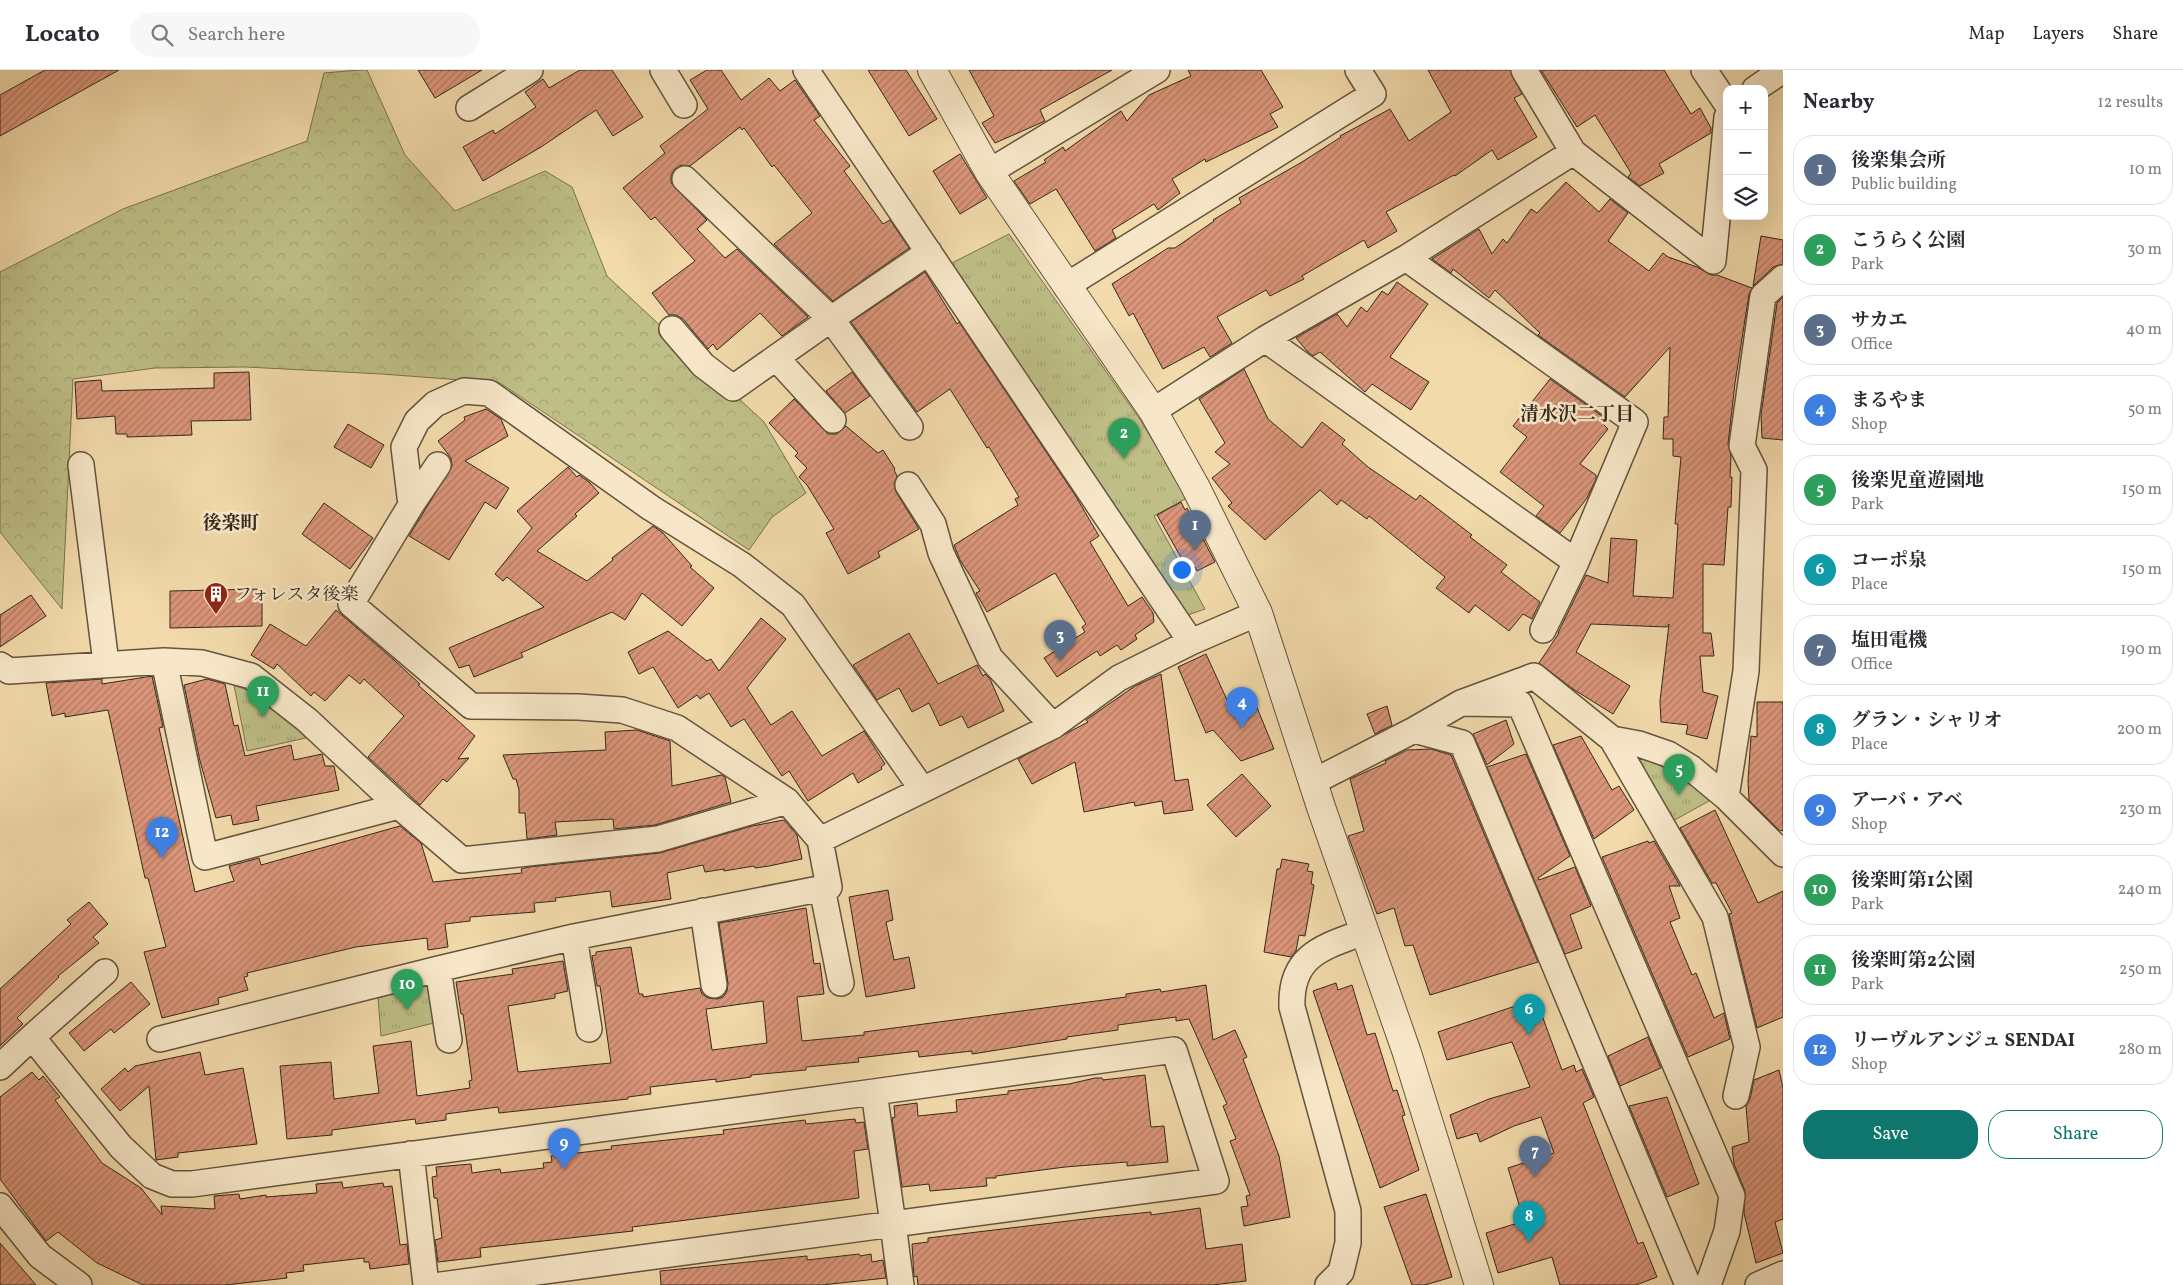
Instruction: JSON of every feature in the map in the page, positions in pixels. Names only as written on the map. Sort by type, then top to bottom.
[{"type":"street","points":[[469,108],[530,70]]},
{"type":"street","points":[[663,70],[684,105]]},
{"type":"street","points":[[806,70],[1191,642]]},
{"type":"street","points":[[932,70],[989,172],[1153,411],[1195,486],[1258,613],[1313,782],[1407,1053],[1479,1285]]},
{"type":"street","points":[[989,172],[1157,70]]},
{"type":"street","points":[[1066,286],[1373,94],[1358,70]]},
{"type":"street","points":[[1524,70],[1573,152],[1713,261],[1726,130]]},
{"type":"street","points":[[1704,70],[1723,98]]},
{"type":"street","points":[[1760,85],[1783,70]]},
{"type":"street","points":[[1153,411],[1265,339],[1406,258],[1573,152]]},
{"type":"street","points":[[685,179],[831,319],[910,427]]},
{"type":"street","points":[[672,329],[703,365],[733,388],[929,252]]},
{"type":"street","points":[[1406,258],[1634,422],[1576,562],[1543,630]]},
{"type":"street","points":[[1726,797],[1746,671],[1754,470],[1742,446],[1763,296],[1783,278]]},
{"type":"street","points":[[1265,339],[1576,562]]},
{"type":"street","points":[[777,359],[833,420]]},
{"type":"street","points":[[411,505],[404,447],[417,421],[435,404],[464,391],[490,393],[651,508],[742,565],[793,605],[922,789]]},
{"type":"street","points":[[82,465],[106,664]]},
{"type":"street","points":[[160,1039],[574,937],[829,886],[820,840],[787,802],[677,728],[622,710],[578,707],[471,706],[351,604],[411,505],[438,465]]},
{"type":"street","points":[[908,485],[933,524],[941,553],[990,658],[1053,726]]},
{"type":"street","points":[[820,840],[1053,726],[1119,678],[1191,642],[1258,613]]},
{"type":"street","points":[[0,666],[8,671],[164,661],[202,663],[251,676],[308,720],[399,806],[462,860],[658,839],[787,802]]},
{"type":"street","points":[[164,661],[205,856],[399,806]]},
{"type":"street","points":[[1313,782],[1414,730],[1461,703],[1534,676],[1612,738],[1715,917],[1746,1047],[1736,1096]]},
{"type":"street","points":[[1461,703],[1520,704],[1732,1196],[1727,1231],[1708,1285]]},
{"type":"street","points":[[1414,730],[1462,743],[1688,1285]]},
{"type":"street","points":[[1612,738],[1640,744],[1668,754],[1691,768],[1726,797],[1783,854]]},
{"type":"street","points":[[822,888],[841,983]]},
{"type":"street","points":[[703,911],[714,985]]},
{"type":"street","points":[[1328,1285],[1341,1272],[1348,1243],[1348,1211],[1292,1007],[1292,991],[1296,974],[1306,960],[1323,947],[1364,932]]},
{"type":"street","points":[[574,937],[589,1029]]},
{"type":"street","points":[[438,969],[449,1040]]},
{"type":"street","points":[[0,1067],[105,972]]},
{"type":"street","points":[[32,1037],[120,1147],[152,1176],[172,1184],[192,1184],[1174,1050],[1216,1180],[441,1285]]},
{"type":"street","points":[[874,1092],[901,1285]]},
{"type":"street","points":[[411,1154],[426,1285]]},
{"type":"street","points":[[0,1206],[40,1256],[79,1285]]},
{"type":"street","points":[[1758,1285],[1783,1274]]},
{"type":"green space","points":[[367,70],[405,155],[455,211],[545,171],[572,187],[607,276],[764,422],[806,493],[772,517],[749,550],[500,383],[382,374],[246,367],[155,368],[73,379],[62,609],[0,532],[0,272],[123,209],[307,141],[324,73]]},
{"type":"green space","points":[[1009,234],[1141,421],[1187,498],[1154,516],[1205,609],[1188,615],[1055,416],[950,264]]},
{"type":"green space","points":[[234,685],[264,697],[306,738],[247,751]]},
{"type":"green space","points":[[1639,756],[1686,780],[1709,801],[1671,822],[1634,764]]},
{"type":"green space","points":[[431,983],[438,1022],[381,1036],[378,998]]},
{"type":"building","points":[[45,70],[119,70],[0,136],[0,95]]},
{"type":"building","points":[[418,70],[482,70],[435,98]]},
{"type":"building","points":[[580,70],[612,70],[643,117],[613,136],[596,110],[541,147],[483,181],[463,147],[493,130],[495,134],[536,107],[525,92],[543,79],[549,88]]},
{"type":"building","points":[[707,70],[721,70],[741,100],[769,78],[780,91],[795,80],[820,116],[814,120],[850,166],[844,171],[883,224],[890,220],[909,248],[833,301],[774,244],[812,213],[774,165],[772,167],[744,128],[742,130],[740,127],[690,166],[681,165],[675,169],[671,175],[671,183],[707,220],[697,229],[725,258],[737,249],[808,317],[782,336],[760,313],[717,350],[713,344],[708,349],[683,319],[676,315],[669,315],[652,293],[695,261],[655,217],[651,220],[623,188],[665,153],[660,146],[708,109],[690,80]]},
{"type":"building","points":[[868,70],[906,70],[937,119],[909,136]]},
{"type":"building","points":[[969,70],[1112,70],[1040,110],[1045,121],[995,143],[982,123],[994,116]]},
{"type":"building","points":[[1188,70],[1261,70],[1283,107],[1270,114],[1278,127],[1206,162],[1205,159],[1172,179],[1180,193],[1158,210],[1154,204],[1112,230],[1116,238],[1095,251],[1056,189],[1030,204],[1014,181],[1046,162],[1044,160],[1063,147],[1065,151],[1121,111],[1127,121],[1149,95],[1191,76]]},
{"type":"building","points":[[1428,70],[1510,70],[1522,94],[1514,98],[1537,137],[1498,160],[1492,150],[1455,176],[1386,212],[1397,231],[1368,248],[1364,240],[1302,276],[1304,279],[1270,296],[1266,290],[1217,317],[1232,343],[1210,357],[1204,347],[1163,369],[1133,313],[1129,316],[1112,284],[1168,248],[1175,248],[1213,220],[1241,203],[1239,198],[1302,162],[1340,136],[1390,109],[1409,141],[1451,112]]},
{"type":"building","points":[[1541,70],[1664,70],[1691,114],[1700,108],[1711,128],[1711,133],[1659,164],[1664,173],[1640,186],[1628,177],[1631,173],[1595,115],[1577,127]]},
{"type":"building","points":[[960,154],[987,198],[960,214],[933,171]]},
{"type":"building","points":[[1566,182],[1599,212],[1610,199],[1628,213],[1608,241],[1649,271],[1663,253],[1668,257],[1697,267],[1711,275],[1717,275],[1752,288],[1749,294],[1735,383],[1728,444],[1731,456],[1730,477],[1732,477],[1731,507],[1728,507],[1724,565],[1703,564],[1703,633],[1711,633],[1714,656],[1700,656],[1703,692],[1718,696],[1707,739],[1686,734],[1688,725],[1661,722],[1660,701],[1669,624],[1667,627],[1591,624],[1576,652],[1630,686],[1613,714],[1573,689],[1539,663],[1559,633],[1586,575],[1608,583],[1611,538],[1637,540],[1633,596],[1673,598],[1678,524],[1675,524],[1681,457],[1673,456],[1673,439],[1663,439],[1664,417],[1668,417],[1670,347],[1625,397],[1538,335],[1540,333],[1495,290],[1489,298],[1453,269],[1451,273],[1432,259],[1479,229],[1492,254],[1503,239],[1507,243],[1531,209],[1537,213]]},
{"type":"building","points":[[1761,236],[1783,240],[1783,264],[1773,267],[1753,286]]},
{"type":"building","points":[[925,272],[957,324],[959,322],[1075,495],[1099,536],[1090,542],[1128,606],[1142,597],[1153,613],[1154,622],[1135,635],[1137,639],[1121,650],[1117,645],[1100,656],[1097,651],[1057,677],[1044,658],[1085,632],[1082,627],[1086,624],[1055,573],[987,612],[976,593],[980,591],[960,560],[954,545],[1018,505],[1015,499],[1019,497],[989,447],[987,448],[950,389],[917,412],[851,322]]},
{"type":"building","points":[[1397,282],[1428,304],[1390,357],[1429,382],[1411,410],[1372,384],[1365,392],[1320,352],[1313,356],[1296,338],[1337,314],[1347,327],[1361,307],[1367,312],[1382,291],[1388,295]]},
{"type":"building","points":[[1783,297],[1783,440],[1762,438],[1761,415],[1777,303]]},
{"type":"building","points":[[1244,369],[1268,419],[1302,448],[1322,422],[1345,440],[1342,444],[1368,467],[1416,500],[1420,495],[1507,565],[1501,572],[1540,602],[1532,619],[1523,614],[1509,631],[1475,605],[1469,613],[1436,588],[1445,577],[1369,516],[1367,519],[1341,500],[1337,505],[1320,490],[1265,540],[1228,506],[1232,503],[1212,478],[1230,464],[1215,452],[1225,443],[1199,399]]},
{"type":"building","points":[[249,372],[251,420],[191,421],[192,435],[127,437],[127,434],[116,434],[115,416],[77,419],[75,382],[101,380],[102,391],[214,388],[214,373]]},
{"type":"building","points":[[852,372],[870,396],[845,413],[826,391]]},
{"type":"building","points":[[1550,379],[1606,419],[1602,423],[1608,429],[1580,464],[1596,475],[1596,479],[1587,498],[1560,533],[1536,516],[1544,506],[1500,472],[1527,437],[1513,426]]},
{"type":"building","points":[[794,399],[828,434],[837,434],[846,426],[878,453],[883,450],[895,469],[897,476],[894,485],[896,492],[919,529],[878,552],[880,557],[848,574],[826,533],[834,529],[807,485],[799,477],[807,468],[795,456],[798,453],[769,423]]},
{"type":"building","points":[[486,409],[501,419],[508,436],[465,461],[509,488],[496,509],[485,502],[449,560],[409,536],[452,466],[451,458],[438,441],[465,420],[464,417]]},
{"type":"building","points":[[348,424],[384,445],[371,468],[334,447]]},
{"type":"building","points":[[568,467],[577,477],[579,475],[589,482],[599,493],[575,514],[577,516],[537,551],[587,581],[613,560],[612,558],[653,526],[663,533],[692,566],[690,567],[714,588],[682,626],[642,593],[625,620],[612,612],[521,653],[523,657],[474,677],[469,665],[459,668],[449,648],[544,607],[507,577],[503,581],[495,574],[532,528],[517,511]]},
{"type":"building","points":[[1181,502],[1185,510],[1187,508],[1215,562],[1197,571],[1195,567],[1188,570],[1157,515]]},
{"type":"building","points":[[324,503],[373,538],[350,569],[302,534]]},
{"type":"building","name":"フォレスタ後楽","points":[[262,589],[262,626],[170,628],[170,591]]},
{"type":"building","points":[[31,595],[46,616],[0,647],[0,615]]},
{"type":"building","points":[[336,610],[394,660],[420,684],[418,685],[475,736],[458,759],[469,758],[447,782],[443,779],[420,805],[368,757],[404,716],[364,679],[360,684],[349,675],[325,701],[314,692],[311,696],[277,664],[274,669],[251,655],[270,624],[306,646]]},
{"type":"building","points":[[761,618],[786,639],[747,688],[771,725],[792,711],[822,756],[864,731],[885,764],[881,767],[882,769],[858,783],[853,773],[808,801],[789,771],[782,776],[744,719],[731,727],[709,693],[700,699],[697,695],[678,708],[653,667],[639,674],[628,652],[668,631],[707,661],[711,659],[719,671]]},
{"type":"building","points":[[909,633],[938,684],[977,665],[983,676],[985,674],[990,679],[1004,711],[968,728],[962,716],[940,726],[929,703],[912,712],[899,688],[877,700],[853,665]]},
{"type":"building","points":[[1206,654],[1228,702],[1251,693],[1274,749],[1241,761],[1213,730],[1206,733],[1178,667]]},
{"type":"building","points":[[1161,674],[1175,781],[1188,779],[1193,810],[1164,814],[1162,801],[1135,806],[1134,802],[1084,812],[1075,762],[1032,784],[1018,759],[1088,722],[1086,720],[1135,686]]},
{"type":"building","points":[[152,676],[163,727],[159,728],[195,892],[234,881],[229,866],[259,858],[261,865],[400,826],[421,843],[433,882],[522,873],[521,869],[529,867],[660,853],[752,826],[784,820],[797,835],[802,859],[769,866],[755,868],[754,866],[724,871],[724,869],[705,872],[703,865],[667,873],[671,899],[612,907],[610,891],[555,898],[556,901],[534,903],[535,912],[470,917],[470,921],[445,924],[448,947],[428,950],[427,938],[356,947],[247,973],[248,976],[244,977],[248,990],[218,998],[219,1004],[162,1018],[144,952],[166,947],[148,878],[145,878],[108,710],[65,717],[65,713],[52,716],[46,683],[102,679],[102,684]]},
{"type":"building","points":[[207,679],[225,684],[234,726],[238,725],[245,756],[291,745],[294,760],[322,754],[325,766],[334,766],[339,790],[256,806],[259,820],[233,825],[231,815],[216,818],[200,761],[184,685]]},
{"type":"building","points":[[1757,702],[1783,702],[1783,831],[1779,830],[1749,800],[1748,781],[1751,736],[1757,737]]},
{"type":"building","points":[[1387,706],[1392,725],[1375,734],[1367,714]]},
{"type":"building","points":[[1506,720],[1514,744],[1487,765],[1473,734]]},
{"type":"building","points":[[637,730],[670,741],[672,786],[721,775],[725,777],[731,802],[655,825],[614,829],[613,819],[555,822],[557,835],[527,839],[525,813],[519,813],[519,790],[516,779],[513,779],[503,755],[606,750],[605,732]]},
{"type":"building","points":[[1581,736],[1612,790],[1619,786],[1634,810],[1594,839],[1553,745]]},
{"type":"building","points":[[1431,749],[1451,755],[1538,962],[1430,995],[1413,945],[1405,946],[1394,908],[1377,914],[1348,836],[1364,831],[1350,779],[1386,763],[1385,761],[1407,750]]},
{"type":"building","points":[[1526,754],[1570,856],[1538,878],[1539,880],[1575,867],[1591,906],[1570,915],[1582,948],[1565,954],[1487,767]]},
{"type":"building","points":[[1242,774],[1271,806],[1236,837],[1207,805]]},
{"type":"building","points":[[1715,810],[1758,903],[1783,891],[1783,1017],[1757,1028],[1729,914],[1732,913],[1716,883],[1712,883],[1680,828]]},
{"type":"building","points":[[1648,841],[1649,843],[1654,841],[1680,886],[1669,886],[1680,918],[1670,922],[1692,975],[1696,973],[1714,1018],[1724,1013],[1730,1039],[1688,1057],[1602,857]]},
{"type":"building","points":[[1282,859],[1309,864],[1307,871],[1313,872],[1311,884],[1314,885],[1305,936],[1299,935],[1296,951],[1291,957],[1264,952],[1277,869],[1280,869]]},
{"type":"building","points":[[888,890],[893,920],[886,922],[894,960],[909,957],[915,988],[866,997],[849,897]]},
{"type":"building","points":[[89,902],[108,924],[93,937],[99,943],[58,976],[17,1018],[23,1024],[0,1046],[0,989],[71,924],[67,920]]},
{"type":"building","points":[[806,908],[814,964],[820,963],[824,994],[797,997],[802,1041],[864,1035],[864,1032],[1126,997],[1126,994],[1160,989],[1161,992],[1206,985],[1213,1040],[1235,1030],[1247,1057],[1243,1059],[1279,1156],[1290,1217],[1244,1226],[1241,1207],[1248,1206],[1246,1196],[1250,1195],[1230,1141],[1236,1139],[1223,1106],[1227,1104],[1189,1019],[1176,1021],[1176,1017],[1118,1025],[1118,1030],[972,1054],[972,1051],[919,1057],[918,1051],[858,1058],[859,1062],[806,1067],[806,1070],[751,1075],[751,1077],[716,1082],[716,1079],[650,1087],[651,1094],[628,1097],[628,1099],[499,1113],[498,1107],[446,1114],[446,1120],[416,1124],[415,1119],[332,1130],[332,1135],[287,1139],[280,1066],[331,1062],[334,1099],[379,1093],[373,1046],[411,1041],[417,1096],[470,1088],[469,1081],[472,1080],[463,1014],[461,1014],[456,982],[513,974],[512,969],[563,961],[568,991],[555,994],[555,998],[508,1006],[518,1072],[611,1063],[600,986],[597,986],[592,956],[596,955],[596,952],[631,947],[639,994],[643,994],[643,997],[700,988],[702,994],[708,998],[717,999],[723,997],[727,991],[728,983],[719,923]],"holes":[[[763,1001],[767,1043],[712,1050],[706,1009]]]},
{"type":"building","points":[[131,982],[150,1004],[114,1033],[111,1029],[84,1051],[69,1033]]},
{"type":"building","points":[[1336,983],[1338,990],[1352,985],[1367,1035],[1375,1033],[1393,1091],[1397,1090],[1405,1115],[1402,1116],[1419,1170],[1380,1188],[1313,991]]},
{"type":"building","points":[[1536,999],[1562,1070],[1574,1065],[1576,1072],[1582,1069],[1594,1097],[1583,1103],[1638,1244],[1643,1242],[1657,1277],[1636,1285],[1560,1285],[1552,1257],[1498,1273],[1486,1233],[1524,1221],[1508,1168],[1554,1153],[1541,1117],[1514,1126],[1480,1142],[1477,1133],[1457,1139],[1450,1115],[1489,1099],[1530,1087],[1512,1042],[1447,1060],[1438,1032]]},
{"type":"building","points":[[1648,1037],[1661,1068],[1620,1086],[1608,1056]]},
{"type":"building","points":[[200,1052],[205,1075],[243,1068],[257,1144],[178,1153],[178,1157],[156,1160],[149,1086],[120,1111],[101,1089],[125,1068],[128,1072],[135,1066]]},
{"type":"building","points":[[1779,1070],[1783,1088],[1783,1219],[1775,1222],[1783,1253],[1756,1263],[1744,1213],[1745,1191],[1734,1164],[1732,1147],[1749,1142],[1746,1106],[1750,1099],[1754,1080]]},
{"type":"building","points":[[32,1072],[39,1080],[43,1076],[60,1097],[55,1100],[102,1163],[141,1188],[162,1215],[161,1206],[215,1209],[214,1196],[239,1194],[240,1199],[266,1195],[266,1197],[317,1193],[316,1184],[342,1182],[343,1188],[383,1183],[384,1187],[392,1186],[400,1245],[407,1244],[409,1264],[370,1269],[369,1262],[364,1262],[364,1258],[303,1265],[304,1271],[286,1273],[287,1278],[225,1285],[143,1285],[97,1263],[58,1232],[46,1241],[0,1179],[0,1097]]},
{"type":"building","points":[[1145,1075],[1151,1127],[1164,1126],[1168,1162],[1127,1166],[1127,1162],[1065,1167],[996,1176],[996,1178],[986,1178],[987,1186],[930,1191],[929,1184],[902,1187],[892,1118],[895,1117],[894,1106],[917,1103],[918,1116],[957,1112],[956,1100],[1008,1094],[1008,1091],[1069,1084],[1095,1078],[1102,1078],[1103,1080]]},
{"type":"building","points":[[1667,1097],[1699,1184],[1667,1197],[1629,1106]]},
{"type":"building","points":[[855,1119],[856,1123],[864,1122],[868,1149],[854,1151],[859,1198],[632,1227],[633,1231],[480,1248],[481,1257],[438,1262],[435,1240],[442,1238],[437,1198],[434,1198],[432,1177],[437,1176],[436,1167],[471,1164],[472,1173],[500,1169],[501,1173],[544,1168],[543,1163],[552,1162],[551,1156],[612,1149],[611,1146],[724,1134],[723,1130],[805,1120],[806,1124]]},
{"type":"building","points":[[1426,1194],[1452,1277],[1425,1285],[1412,1285],[1384,1207]]},
{"type":"building","points":[[1200,1208],[1206,1249],[1242,1244],[1246,1281],[1212,1285],[918,1285],[917,1276],[914,1277],[912,1244],[928,1242],[928,1238],[1093,1218],[1151,1212],[1151,1215]]},
{"type":"building","points":[[0,1243],[36,1285],[0,1285]]},
{"type":"building","points":[[859,1254],[860,1256],[871,1254],[872,1262],[883,1260],[886,1278],[822,1285],[661,1285],[660,1271],[807,1256],[807,1260]]},
{"type":"place","name":"こうらく公園","points":[[1124,459]]},
{"type":"place","name":"後楽集会所","points":[[1195,551]]},
{"type":"place","name":"フォレスタ後楽","points":[[216,615]]},
{"type":"place","name":"サカエ","points":[[1060,661]]},
{"type":"place","name":"後楽町第2公園","points":[[263,717]]},
{"type":"place","name":"まるやま","points":[[1242,728]]},
{"type":"place","name":"後楽児童遊園地","points":[[1679,795]]},
{"type":"place","name":"リーヴルアンジュ SENDAI","points":[[162,858]]},
{"type":"place","name":"後楽町第1公園","points":[[407,1010]]},
{"type":"place","name":"コーポ泉","points":[[1529,1035]]},
{"type":"place","name":"アーバ・アベ","points":[[564,1169]]},
{"type":"place","name":"塩田電機","points":[[1535,1177]]},
{"type":"place","name":"グラン・シャリオ","points":[[1529,1242]]},
{"type":"district","name":"清水沢二丁目","points":[[1577,413]]},
{"type":"district","name":"後楽町","points":[[231,522]]}]
